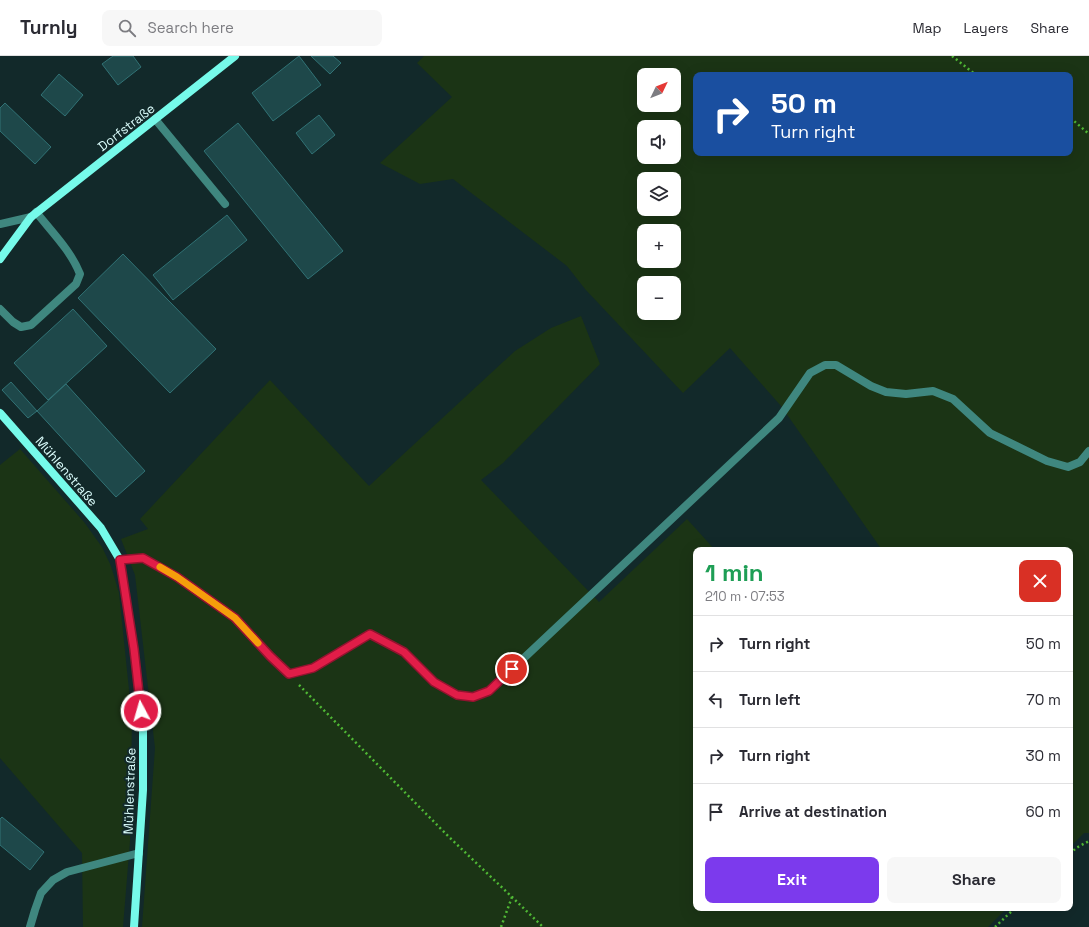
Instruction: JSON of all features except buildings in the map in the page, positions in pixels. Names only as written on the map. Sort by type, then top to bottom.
[{"type":"street","name":"Dorfstraße","points":[[34,215],[235,56]]},
{"type":"street","points":[[155,119],[225,204]]},
{"type":"street","points":[[0,224],[34,215]]},
{"type":"street","points":[[0,259],[34,215]]},
{"type":"street","points":[[0,309],[13,322],[21,327],[30,325],[76,284],[80,274],[75,263],[65,249],[34,215]]},
{"type":"street","points":[[120,560],[143,558],[177,577],[235,618],[289,674],[313,668],[370,634],[404,652],[434,682],[457,695],[473,697],[489,691],[779,418],[810,373],[825,365],[836,365],[870,386],[886,392],[906,394],[933,391],[953,399],[990,433],[1047,461],[1068,467],[1080,462],[1089,451]]},
{"type":"street","name":"Mühlenstraße","points":[[0,413],[101,528],[120,560],[134,649],[143,726],[143,790],[134,927]]},
{"type":"street","points":[[30,927],[41,894],[53,880],[67,872],[139,853]]},
{"type":"path","points":[[952,56],[972,72]]},
{"type":"path","points":[[1073,120],[1089,134]]},
{"type":"path","points":[[289,674],[349,737],[448,836],[543,927]]},
{"type":"path","points":[[1073,851],[1089,841]]},
{"type":"path","points":[[501,927],[512,896]]},
{"type":"path","points":[[996,927],[1012,911]]},
{"type":"green space","points":[[424,56],[1089,56],[1089,833],[1084,833],[1073,844],[1073,547],[880,547],[781,406],[730,348],[683,393],[585,289],[567,266],[453,179],[420,184],[380,163],[452,97],[417,63]]},
{"type":"green space","points":[[581,316],[600,364],[503,463],[481,480],[599,602],[687,519],[712,547],[693,547],[693,911],[1004,911],[988,927],[142,927],[155,748],[135,575],[121,539],[148,529],[140,519],[270,380],[369,486],[515,351],[551,328]]},
{"type":"green space","points":[[20,449],[84,522],[102,547],[111,566],[119,593],[132,719],[130,841],[123,927],[83,927],[82,853],[0,758],[0,465]]},
{"type":"slow traffic","points":[[160,567],[177,577],[235,618],[258,643]]},
{"type":"route","points":[[141,711],[134,649],[120,560],[143,558],[177,577],[235,618],[289,674],[313,668],[370,634],[404,652],[434,682],[457,695],[473,697],[489,691],[512,669]]}]
